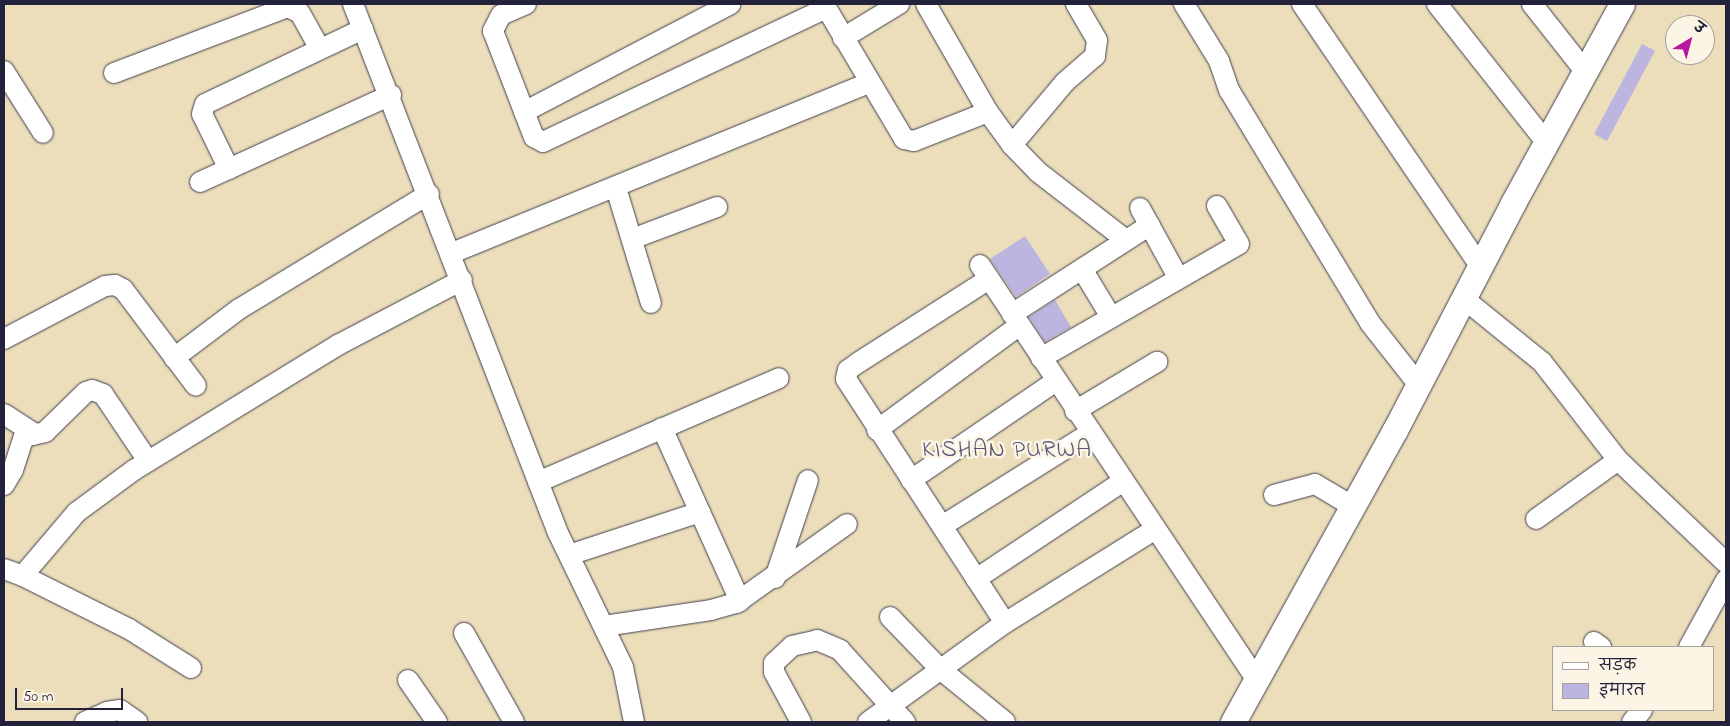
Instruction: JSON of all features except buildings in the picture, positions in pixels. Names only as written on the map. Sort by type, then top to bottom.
[{"type":"main road","points":[[1234,722],[1622,4]]},
{"type":"street","points":[[353,4],[452,253],[538,482],[568,555],[623,667],[634,722]]},
{"type":"street","points":[[526,4],[501,16],[494,26],[534,137],[542,142],[825,6],[900,134],[908,141],[988,112]]},
{"type":"street","points":[[524,112],[731,4]]},
{"type":"street","points":[[843,38],[900,4]]},
{"type":"street","points":[[926,4],[988,112],[1012,145],[1038,172],[1126,240]]},
{"type":"street","points":[[1012,145],[1061,87],[1095,56],[1097,40],[1076,4]]},
{"type":"street","points":[[1184,4],[1219,61],[1229,90],[1370,324],[1418,384]]},
{"type":"street","points":[[1302,4],[1480,266]]},
{"type":"street","points":[[1437,4],[1546,142]]},
{"type":"street","points":[[1532,4],[1585,71]]},
{"type":"street","points":[[114,74],[288,7],[300,13],[320,49]]},
{"type":"street","points":[[229,169],[202,114],[205,104],[363,29]]},
{"type":"street","points":[[4,71],[43,133]]},
{"type":"street","points":[[452,253],[616,188],[869,83]]},
{"type":"street","points":[[200,182],[391,96]]},
{"type":"street","points":[[616,188],[651,303]]},
{"type":"street","points":[[174,358],[239,309],[429,194]]},
{"type":"street","points":[[1041,358],[1239,244],[1217,206]]},
{"type":"street","points":[[632,239],[717,207]]},
{"type":"street","points":[[877,430],[1082,269],[1126,240],[1145,216],[1178,278]]},
{"type":"street","points":[[1082,269],[1111,317]]},
{"type":"street","points":[[1005,623],[877,430],[846,379],[848,370],[985,272],[1122,482],[1257,680]]},
{"type":"street","points":[[23,576],[77,512],[148,461],[338,345],[462,280]]},
{"type":"street","points":[[4,339],[106,286],[115,285],[123,289],[196,386]]},
{"type":"street","points":[[1463,298],[1542,362],[1618,460],[1726,563]]},
{"type":"street","points":[[1075,411],[1157,362]]},
{"type":"street","points":[[538,482],[780,378]]},
{"type":"street","points":[[911,480],[1056,381]]},
{"type":"street","points":[[4,485],[13,470],[21,441],[50,428],[86,392],[98,391],[148,461]]},
{"type":"street","points":[[4,414],[35,434]]},
{"type":"street","points":[[662,428],[740,601]]},
{"type":"street","points":[[942,526],[1090,433]]},
{"type":"street","points":[[1536,519],[1618,460]]},
{"type":"street","points":[[775,578],[808,480]]},
{"type":"street","points":[[976,579],[1122,482]]},
{"type":"street","points":[[1274,496],[1315,484],[1352,506]]},
{"type":"street","points":[[568,555],[620,541],[700,512]]},
{"type":"street","points":[[604,626],[711,610],[740,601],[775,578],[848,524]]},
{"type":"street","points":[[868,722],[1005,623],[1154,530]]},
{"type":"street","points":[[4,569],[23,576],[129,629],[191,668]]},
{"type":"street","points":[[1690,646],[1724,591]]},
{"type":"street","points":[[890,617],[940,669],[1005,722]]},
{"type":"street","points":[[464,633],[514,722]]},
{"type":"street","points":[[801,722],[774,672],[774,663],[792,646],[817,640],[840,650],[904,722]]},
{"type":"street","points":[[408,680],[437,722]]},
{"type":"street","points":[[85,722],[107,712],[120,710],[137,722]]},
{"type":"district","name":"KISHAN PURWA","points":[[1007,451]]}]
